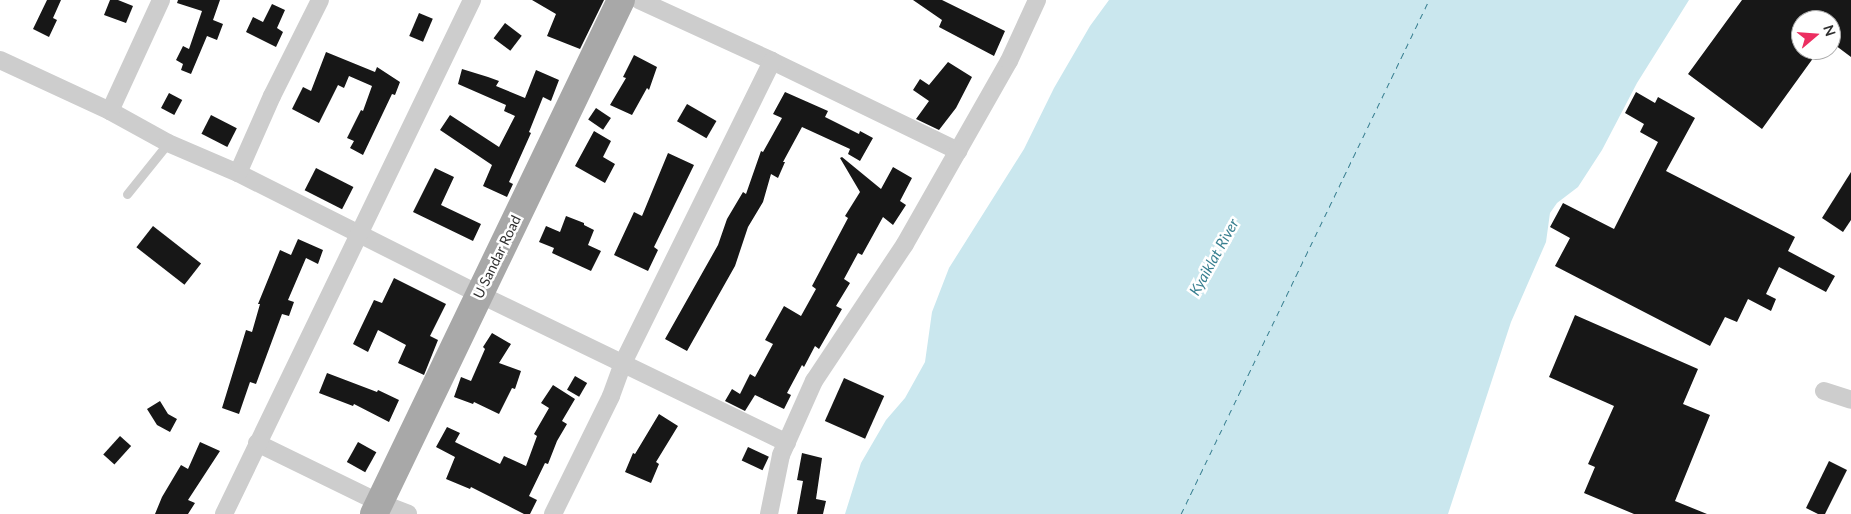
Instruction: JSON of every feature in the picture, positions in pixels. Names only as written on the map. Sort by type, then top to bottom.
[{"type":"main road","name":"U Sandar Road","points":[[377,508],[622,0]]},
{"type":"street","points":[[110,111],[161,0]]},
{"type":"street","points":[[238,173],[272,96],[320,0]]},
{"type":"street","points":[[224,514],[257,442],[361,235],[472,0]]},
{"type":"street","points":[[639,0],[772,61],[958,151]]},
{"type":"street","points":[[769,514],[781,455],[814,381],[905,244],[1009,62],[1036,0]]},
{"type":"street","points":[[0,60],[110,111],[168,144],[238,173],[479,294],[787,443]]},
{"type":"street","points":[[553,514],[611,396],[622,364],[772,61]]},
{"type":"street","points":[[1824,391],[1851,400]]},
{"type":"street","points":[[257,442],[377,508],[408,514]]},
{"type":"lane","points":[[127,194],[168,144]]},
{"type":"water","name":"Kyaiklat River","points":[[1109,0],[1689,0],[1637,83],[1602,150],[1578,187],[1557,203],[1550,213],[1546,242],[1511,322],[1448,514],[845,514],[861,463],[886,420],[905,398],[925,362],[932,312],[949,268],[1024,149],[1054,88],[1090,26]]},
{"type":"building","points":[[47,0],[61,0],[53,18],[57,20],[49,37],[33,29]]},
{"type":"building","points":[[110,0],[118,0],[133,6],[126,23],[104,15]]},
{"type":"building","points":[[178,0],[220,0],[213,20],[223,24],[217,40],[207,36],[191,74],[181,70],[183,64],[176,60],[183,46],[189,49],[202,11],[177,3]]},
{"type":"building","points":[[532,0],[604,0],[580,49],[547,36],[556,14]]},
{"type":"building","points":[[913,0],[942,0],[1005,31],[994,56],[939,27],[942,20]]},
{"type":"building","points":[[1742,0],[1851,0],[1851,57],[1841,50],[1841,10],[1791,10],[1791,60],[1812,60],[1762,129],[1688,74]]},
{"type":"building","points":[[272,4],[285,10],[277,28],[283,32],[276,47],[246,32],[253,17],[263,22]]},
{"type":"building","points":[[419,13],[433,19],[423,42],[409,36]]},
{"type":"building","points":[[505,23],[522,36],[510,51],[494,38]]},
{"type":"building","points":[[326,52],[375,72],[377,67],[400,82],[395,95],[392,94],[363,155],[350,148],[354,141],[347,138],[361,110],[363,111],[372,86],[349,76],[344,88],[338,85],[319,123],[292,109],[303,87],[311,91]]},
{"type":"building","points":[[634,55],[657,67],[649,90],[647,88],[632,115],[610,105],[626,78],[623,77]]},
{"type":"building","points":[[948,62],[972,77],[956,108],[939,130],[916,119],[929,101],[913,90],[920,79],[929,85]]},
{"type":"building","points":[[462,69],[499,81],[496,86],[525,98],[536,70],[559,80],[551,101],[543,97],[529,132],[531,133],[509,182],[513,184],[507,197],[483,186],[492,165],[440,130],[450,115],[499,147],[515,116],[504,111],[506,105],[458,84]]},
{"type":"building","points":[[785,92],[828,111],[825,117],[859,134],[860,131],[873,138],[860,161],[848,154],[850,149],[802,127],[783,162],[785,162],[778,178],[771,174],[763,202],[748,227],[735,266],[687,351],[665,339],[718,245],[727,219],[743,192],[746,194],[761,151],[763,152],[782,118],[773,114]]},
{"type":"building","points":[[1636,92],[1655,103],[1658,97],[1695,118],[1666,171],[1795,237],[1788,251],[1835,276],[1826,292],[1779,267],[1766,294],[1776,299],[1771,311],[1748,299],[1737,322],[1725,317],[1710,346],[1555,266],[1570,238],[1550,227],[1563,203],[1614,229],[1658,142],[1640,132],[1644,124],[1625,113]]},
{"type":"building","points":[[169,93],[182,100],[174,115],[161,108]]},
{"type":"building","points":[[687,104],[716,121],[706,138],[677,121]]},
{"type":"building","points":[[596,108],[611,118],[603,130],[588,120]]},
{"type":"building","points":[[211,115],[237,128],[227,147],[201,134]]},
{"type":"building","points":[[594,131],[611,141],[603,157],[615,164],[605,183],[575,166]]},
{"type":"building","points":[[668,153],[694,165],[654,247],[658,250],[648,271],[614,255],[634,212],[642,216]]},
{"type":"building","points":[[842,157],[881,189],[893,167],[912,178],[900,201],[906,205],[893,225],[883,217],[862,255],[858,253],[844,279],[850,283],[836,306],[842,309],[819,349],[815,346],[804,367],[802,365],[787,393],[791,395],[784,409],[755,395],[745,411],[725,401],[732,389],[740,394],[750,374],[755,377],[773,344],[765,340],[784,306],[801,316],[816,289],[812,286],[848,218],[845,216],[860,192],[840,158]]},
{"type":"building","points":[[316,168],[353,187],[342,209],[305,190]]},
{"type":"building","points":[[435,168],[454,177],[441,205],[481,224],[473,241],[413,212]]},
{"type":"building","points":[[1851,172],[1851,220],[1843,232],[1822,218]]},
{"type":"building","points":[[566,216],[584,223],[584,225],[594,230],[588,245],[601,251],[591,271],[552,253],[554,248],[539,242],[546,226],[560,232]]},
{"type":"building","points":[[153,226],[201,264],[184,285],[136,247]]},
{"type":"building","points":[[298,239],[323,250],[318,264],[306,258],[288,300],[294,302],[289,316],[282,314],[256,384],[250,382],[239,414],[222,408],[246,330],[252,332],[260,304],[258,304],[280,250],[291,255]]},
{"type":"building","points":[[394,278],[446,304],[430,336],[438,340],[424,375],[398,363],[406,345],[378,330],[368,352],[353,344],[374,300],[382,303]]},
{"type":"building","points":[[1575,315],[1698,369],[1683,404],[1710,415],[1675,501],[1707,514],[1634,514],[1584,493],[1595,467],[1588,464],[1614,406],[1549,377]]},
{"type":"building","points":[[492,333],[511,344],[499,363],[521,371],[515,389],[512,388],[499,414],[474,402],[473,404],[454,397],[461,377],[471,381],[485,349],[483,347]]},
{"type":"building","points":[[327,373],[377,392],[378,390],[399,400],[389,422],[354,404],[353,406],[319,393]]},
{"type":"building","points":[[575,376],[587,383],[579,397],[567,390]]},
{"type":"building","points":[[844,378],[884,396],[865,439],[825,421]]},
{"type":"building","points":[[553,385],[575,399],[562,421],[567,424],[557,441],[548,464],[545,463],[529,496],[537,500],[530,514],[524,514],[471,487],[470,489],[446,479],[455,457],[436,447],[447,427],[460,433],[455,442],[500,464],[504,456],[526,466],[537,436],[534,434],[549,408],[541,403]]},
{"type":"building","points":[[160,401],[168,414],[177,419],[170,432],[157,425],[147,409]]},
{"type":"building","points":[[659,414],[678,426],[656,462],[659,464],[651,483],[625,472],[633,453],[635,454]]},
{"type":"building","points":[[120,436],[131,446],[114,465],[103,455]]},
{"type":"building","points":[[200,442],[220,451],[188,500],[195,503],[188,514],[155,514],[162,497],[181,465],[188,469]]},
{"type":"building","points":[[358,442],[376,452],[365,472],[347,462]]},
{"type":"building","points":[[748,447],[769,457],[763,470],[742,461]]},
{"type":"building","points":[[802,453],[822,458],[816,499],[826,501],[823,514],[797,514],[803,481],[797,480]]},
{"type":"building","points":[[1829,461],[1847,470],[1825,514],[1818,514],[1806,508]]},
{"type":"ferry route","points":[[1181,514],[1429,0]]}]
